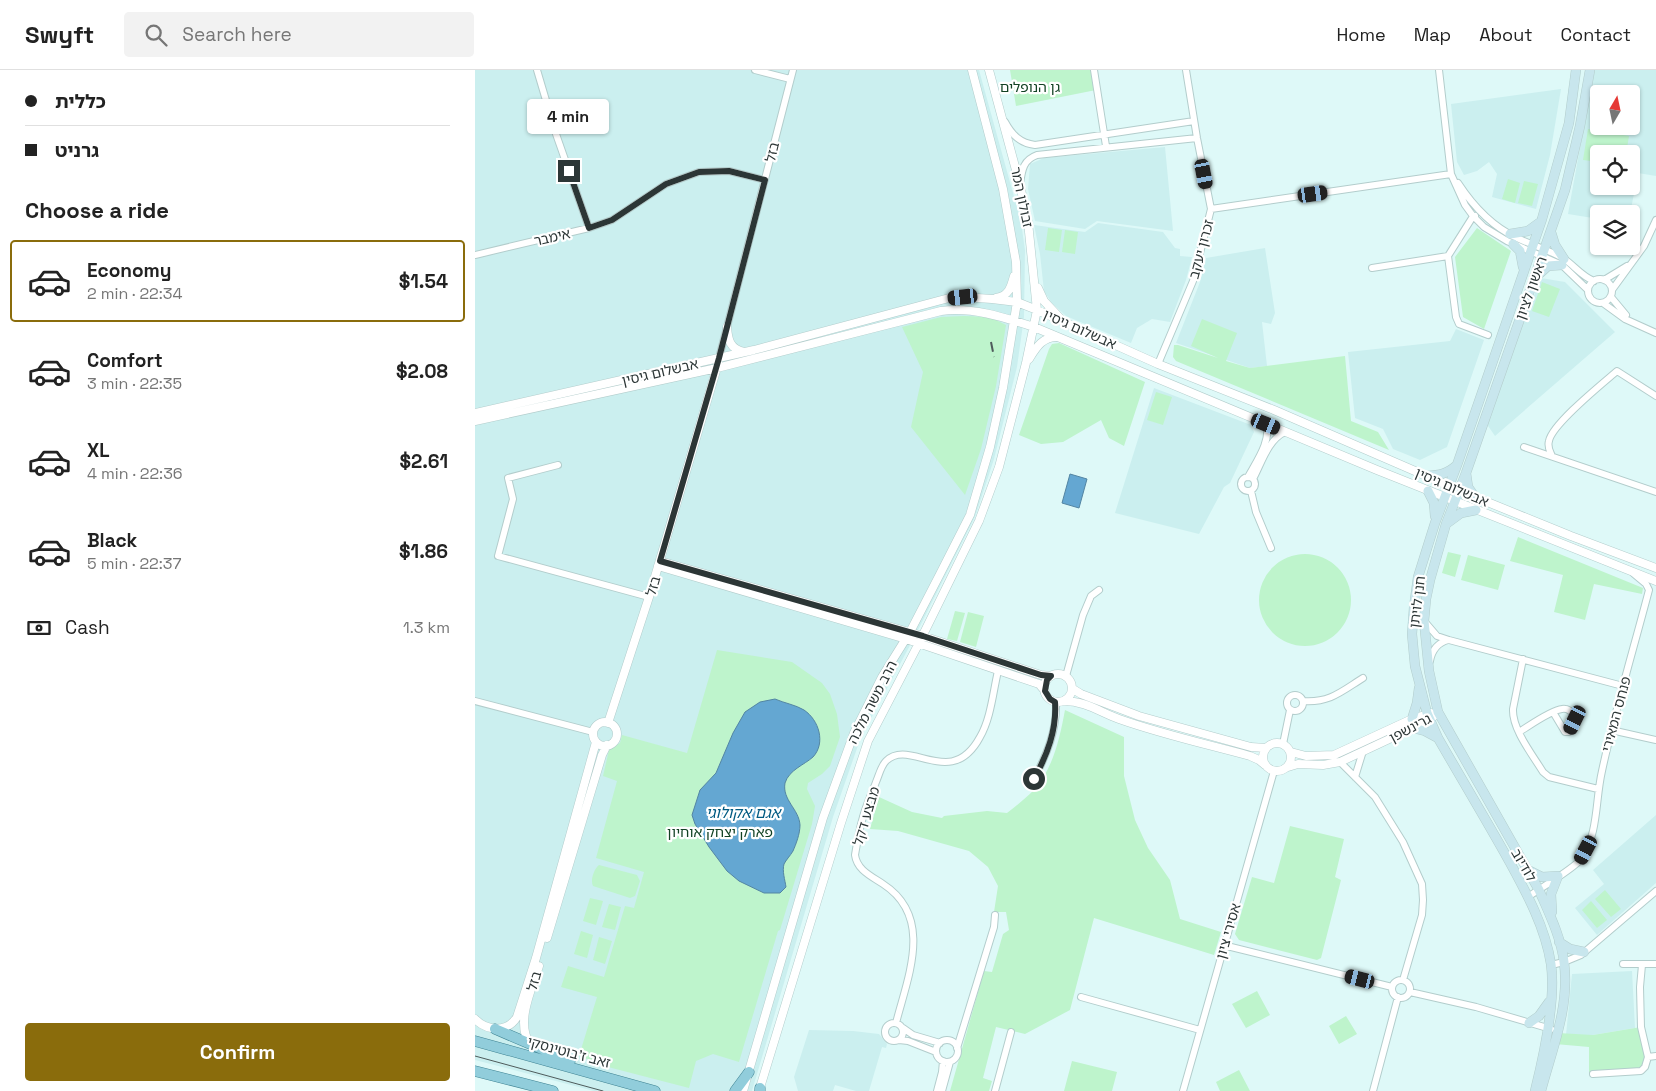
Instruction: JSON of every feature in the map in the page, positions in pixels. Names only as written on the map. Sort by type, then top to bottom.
[{"type":"main road","name":"ראשון לציון","points":[[1449,486],[1542,219],[1569,123],[1576,70]]},
{"type":"main road","name":"ראשון לציון","points":[[1450,500],[1459,490],[1466,473],[1565,190],[1580,126],[1590,70]]},
{"type":"main road","points":[[1509,234],[1533,229],[1542,219]]},
{"type":"main road","points":[[1535,278],[1548,266],[1563,262],[1551,231]]},
{"type":"main road","points":[[1513,244],[1521,255],[1523,273]]},
{"type":"main road","points":[[1427,476],[1443,475],[1457,465]]},
{"type":"main road","points":[[1466,473],[1468,487],[1475,497]]},
{"type":"main road","name":"חנן לויתן","points":[[1438,712],[1429,671],[1424,621],[1426,599],[1446,524],[1450,500],[1449,486]]},
{"type":"main road","points":[[1428,491],[1436,511],[1435,523]]},
{"type":"main road","name":"חנן לויתן","points":[[1429,716],[1415,666],[1412,634],[1414,607],[1418,577],[1435,523],[1450,500]]},
{"type":"main road","points":[[1446,524],[1461,513],[1476,510]]},
{"type":"main road","points":[[1420,683],[1412,724],[1438,738]]},
{"type":"main road","name":"לודיוב","points":[[1438,712],[1539,890],[1559,942],[1564,962],[1565,988],[1558,1031],[1541,1091]]},
{"type":"main road","name":"לודיוב","points":[[1429,716],[1438,738],[1528,897],[1546,942],[1551,964],[1552,992],[1542,1064],[1535,1091]]},
{"type":"main road","points":[[1526,868],[1536,876],[1558,876],[1551,894],[1552,920]]},
{"type":"main road","points":[[1559,942],[1570,949],[1584,952]]},
{"type":"main road","points":[[1529,1023],[1545,1010],[1552,992]]},
{"type":"main road","points":[[495,1030],[618,1080]]},
{"type":"main road","name":"זאב ז'בוטינסקי","points":[[475,1041],[655,1091]]},
{"type":"main road","points":[[475,1071],[553,1091]]},
{"type":"main road","points":[[735,1091],[749,1072]]},
{"type":"street","points":[[537,70],[556,134],[589,228]]},
{"type":"street","points":[[755,70],[790,79]]},
{"type":"street","name":"בזל","points":[[608,723],[649,598],[717,368],[793,70]]},
{"type":"street","name":"זבולון המר","points":[[972,70],[1003,189],[1016,262],[1017,302],[1015,320]]},
{"type":"street","name":"זבולון המר","points":[[989,70],[1028,222],[1037,310],[1034,327]]},
{"type":"street","points":[[1094,70],[1106,146]]},
{"type":"street","name":"זכרון יעקב","points":[[1159,364],[1193,281],[1211,209],[1186,70]]},
{"type":"street","points":[[1439,70],[1451,174],[1460,196],[1476,219],[1495,234],[1513,244],[1544,253],[1594,281],[1604,280],[1632,262]]},
{"type":"street","points":[[1001,113],[1017,139],[1029,144],[1104,136],[1194,122]]},
{"type":"street","points":[[1020,185],[1023,166],[1032,157],[1037,155],[1106,146],[1197,138]]},
{"type":"street","name":"אימבר","points":[[475,255],[589,228],[612,220],[666,184],[699,172],[729,171],[765,180]]},
{"type":"street","points":[[1211,209],[1451,174]]},
{"type":"street","points":[[1451,174],[1481,214],[1495,226],[1531,248]]},
{"type":"street","points":[[1481,214],[1448,256],[1456,317],[1459,324],[1488,335]]},
{"type":"street","points":[[1603,303],[1611,297],[1613,290],[1644,246],[1656,220]]},
{"type":"street","points":[[1372,268],[1448,256]]},
{"type":"street","points":[[992,299],[1000,298],[1009,290],[1016,262]]},
{"type":"street","points":[[1563,262],[1588,290],[1593,300],[1603,303],[1638,326],[1656,333]]},
{"type":"street","points":[[1035,280],[1044,301],[1058,316],[1070,325]]},
{"type":"street","points":[[1604,280],[1610,283],[1613,290]]},
{"type":"street","points":[[1588,290],[1594,281]]},
{"type":"street","name":"אבשלום גיסין","points":[[475,413],[746,352],[936,300],[963,297],[1017,302],[1475,497],[1571,536],[1652,564],[1656,568]]},
{"type":"street","points":[[1611,297],[1620,310],[1638,326]]},
{"type":"street","name":"אבשלום גיסין","points":[[475,421],[717,368],[941,311],[965,310],[991,313],[1059,337],[1450,500],[1656,581]]},
{"type":"street","name":"הרב משה מלכה","points":[[743,1091],[823,818],[854,733],[882,677],[908,636],[970,515],[990,447],[1015,320]]},
{"type":"street","points":[[727,327],[732,346],[735,349],[746,352]]},
{"type":"street","name":"הרב משה מלכה","points":[[759,1090],[868,741],[912,658],[979,521],[999,467],[1034,327]]},
{"type":"street","points":[[1026,363],[1039,343],[1050,337],[1059,337]]},
{"type":"street","points":[[1552,456],[1548,448],[1551,434],[1561,422],[1617,370],[1656,396]]},
{"type":"street","points":[[697,372],[706,377],[710,391]]},
{"type":"street","points":[[1251,491],[1255,486],[1251,478],[1267,438],[1268,430],[1266,424]]},
{"type":"street","points":[[1251,478],[1272,441],[1285,432]]},
{"type":"street","points":[[1524,447],[1656,492]]},
{"type":"street","points":[[558,465],[507,478],[513,499],[498,556],[649,598]]},
{"type":"street","points":[[1251,478],[1243,478],[1241,485],[1243,490],[1251,491]]},
{"type":"street","points":[[1251,491],[1256,512],[1271,548]]},
{"type":"street","points":[[659,563],[921,640],[935,649],[1039,684],[1050,699],[1076,701],[1117,719],[1250,756],[1274,771],[1288,767],[1291,762],[1291,752],[1283,744],[1273,743],[1266,748],[1263,756],[1265,765]]},
{"type":"street","name":"פנחס המאירי","points":[[1558,876],[1578,862],[1591,840],[1595,826],[1597,789],[1616,707],[1649,590],[1646,584],[1631,571]]},
{"type":"street","points":[[1066,676],[1083,615],[1091,596],[1099,590]]},
{"type":"street","points":[[895,632],[907,627],[917,619]]},
{"type":"street","points":[[1424,621],[1437,636],[1449,640],[1623,686]]},
{"type":"street","points":[[930,622],[931,630],[937,640]]},
{"type":"street","points":[[895,632],[898,640],[898,651]]},
{"type":"street","points":[[921,640],[937,640],[1041,675],[1061,674],[1066,676],[1073,689],[1081,694],[1139,716],[1251,747],[1266,748]]},
{"type":"street","points":[[1429,671],[1431,654],[1435,647],[1441,642],[1449,640]]},
{"type":"street","points":[[912,658],[927,649],[935,649]]},
{"type":"street","points":[[1523,659],[1513,715],[1519,732],[1543,772],[1549,777],[1597,789]]},
{"type":"street","name":"מבצע דקל","points":[[896,1022],[913,956],[915,935],[905,907],[897,895],[889,887],[859,867],[855,861],[863,818],[881,769],[886,761],[896,755],[909,755],[931,761],[948,762],[963,757],[971,750],[981,737],[999,671]]},
{"type":"street","points":[[1045,691],[1047,680],[1051,676]]},
{"type":"street","points":[[1303,701],[1316,702],[1327,700],[1363,678]]},
{"type":"street","points":[[1034,779],[1050,745],[1060,701],[1070,696],[1073,689]]},
{"type":"street","points":[[1283,744],[1290,710],[1287,703],[1291,696],[1299,696],[1303,701],[1303,707],[1299,711],[1290,710]]},
{"type":"street","points":[[475,701],[593,732]]},
{"type":"street","name":"גרינשפן","points":[[1291,752],[1307,756],[1333,755],[1438,712]]},
{"type":"street","points":[[1519,732],[1553,712]]},
{"type":"street","points":[[608,723],[614,727],[616,734],[614,741],[603,746],[597,742],[593,732],[598,724],[608,723]]},
{"type":"street","name":"גרינשפן","points":[[1288,767],[1298,764],[1340,762],[1363,752],[1412,724]]},
{"type":"street","points":[[1611,730],[1656,740]]},
{"type":"street","name":"בזל","points":[[495,1030],[510,1025],[517,1017],[536,958],[597,742]]},
{"type":"street","name":"בזל","points":[[531,1045],[526,1038],[524,1029],[527,1007],[599,764],[607,745]]},
{"type":"street","points":[[1355,777],[1363,752]]},
{"type":"street","points":[[1340,762],[1375,797],[1403,842],[1422,884],[1422,915],[1403,980]]},
{"type":"street","name":"אסירי ציון","points":[[1183,1091],[1274,771]]},
{"type":"street","points":[[1528,897],[1558,876]]},
{"type":"street","points":[[1551,964],[1574,959],[1656,891]]},
{"type":"street","points":[[937,1091],[946,1062],[955,1058],[994,928],[995,915]]},
{"type":"street","points":[[1223,945],[1392,987]]},
{"type":"street","points":[[1623,964],[1656,964]]},
{"type":"street","points":[[1593,1074],[1641,1071],[1645,1067],[1648,1056],[1640,1020],[1642,965]]},
{"type":"street","points":[[1403,980],[1410,986],[1410,992],[1406,997],[1398,997],[1393,993],[1392,987],[1396,982],[1403,980]]},
{"type":"street","points":[[1410,992],[1476,1007],[1558,1031]]},
{"type":"street","points":[[1081,997],[1200,1030]]},
{"type":"street","points":[[1373,1091],[1398,997]]},
{"type":"street","points":[[475,1019],[495,1030]]},
{"type":"street","points":[[936,1052],[908,1040],[893,1041],[888,1039],[885,1034],[887,1026],[896,1022],[913,1035],[940,1042],[946,1040],[952,1042],[957,1048]]},
{"type":"street","points":[[899,1040],[903,1035],[903,1028]]},
{"type":"street","points":[[995,1091],[1011,1032]]},
{"type":"street","points":[[940,1042],[936,1052],[938,1058],[946,1062]]},
{"type":"street","points":[[1648,1056],[1656,1056]]},
{"type":"street","points":[[942,1091],[946,1062]]},
{"type":"shaded area","points":[[475,70],[979,70],[1021,222],[1025,250],[1024,317],[1017,367],[994,459],[975,517],[861,737],[833,817],[752,1091],[594,1091],[475,1060]]},
{"type":"shaded area","points":[[1594,70],[1656,70],[1656,176],[1640,173],[1640,145],[1590,145],[1590,195],[1634,195],[1632,205],[1590,205],[1590,218],[1568,214],[1590,92],[1590,135],[1640,135],[1640,85],[1591,85]]},
{"type":"shaded area","points":[[1561,89],[1550,155],[1536,209],[1492,197],[1497,174],[1489,162],[1477,171],[1464,175],[1457,162],[1451,104]]},
{"type":"shaded area","points":[[1165,147],[1173,231],[1097,221],[1085,229],[1035,221],[1028,189],[1030,164],[1044,158]]},
{"type":"shaded area","points":[[1098,223],[1163,232],[1175,248],[1180,249],[1180,256],[1192,257],[1186,280],[1170,322],[1152,319],[1137,328],[1131,343],[1066,316],[1051,302],[1044,291],[1040,254],[1034,225],[1085,232]]},
{"type":"shaded area","points":[[1265,248],[1275,313],[1271,324],[1262,322],[1267,366],[1250,368],[1176,343],[1200,282],[1206,258]]},
{"type":"shaded area","points":[[1541,278],[1565,282],[1615,332],[1495,436],[1484,420]]},
{"type":"shaded area","points":[[1456,329],[1484,340],[1447,447],[1420,460],[1393,449],[1383,429],[1355,418],[1348,352],[1450,341]]},
{"type":"shaded area","points":[[1154,388],[1251,425],[1254,432],[1230,483],[1224,487],[1199,534],[1115,513]]},
{"type":"shaded area","points":[[1656,815],[1656,883],[1597,935],[1575,908],[1604,884],[1593,870]]},
{"type":"shaded area","points":[[1632,971],[1635,1028],[1593,1035],[1566,1035],[1572,974]]},
{"type":"shaded area","points":[[809,1030],[853,1031],[879,1034],[887,1044],[886,1048],[882,1047],[869,1091],[856,1091],[835,1085],[833,1091],[798,1091],[794,1077]]},
{"type":"green space","name":"גן הנופלים","points":[[1010,70],[1094,70],[1096,90],[1016,106]]},
{"type":"green space","points":[[1588,129],[1590,129],[1590,135],[1629,136],[1628,145],[1590,145],[1590,161],[1583,160]]},
{"type":"green space","points":[[1508,179],[1520,183],[1515,203],[1502,199]]},
{"type":"green space","points":[[1524,181],[1538,184],[1532,206],[1518,203]]},
{"type":"green space","points":[[1048,228],[1062,230],[1059,252],[1045,250]]},
{"type":"green space","points":[[1477,228],[1511,251],[1484,329],[1463,317],[1455,257]]},
{"type":"green space","points":[[1065,230],[1078,232],[1075,254],[1062,252]]},
{"type":"green space","points":[[1542,282],[1560,289],[1549,317],[1532,311]]},
{"type":"green space","points":[[941,317],[990,317],[1006,325],[996,386],[981,449],[965,495],[911,427],[923,372],[902,327]]},
{"type":"green space","points":[[1202,319],[1237,333],[1226,361],[1250,368],[1345,356],[1351,421],[1378,432],[1389,450],[1176,361],[1173,357],[1174,345],[1218,358],[1191,346]]},
{"type":"green space","points":[[1059,343],[1145,382],[1124,446],[1109,438],[1101,420],[1063,442],[1041,444],[1019,435],[1049,349],[1052,344]]},
{"type":"green space","points":[[1156,392],[1172,397],[1163,425],[1147,420]]},
{"type":"green space","points":[[1518,537],[1643,588],[1642,594],[1594,584],[1585,620],[1554,612],[1563,575],[1510,561]]},
{"type":"green space","points":[[1448,552],[1461,555],[1455,577],[1442,573]]},
{"type":"green space","points":[[1305,554],[1323,558],[1338,567],[1347,582],[1351,600],[1347,618],[1338,633],[1323,642],[1305,646],[1287,642],[1272,633],[1263,618],[1259,600],[1263,582],[1272,567],[1287,558]]},
{"type":"green space","points":[[1468,555],[1505,565],[1498,590],[1461,580]]},
{"type":"green space","points":[[955,611],[965,613],[957,641],[947,639]]},
{"type":"green space","points":[[968,612],[984,616],[976,647],[960,642]]},
{"type":"green space","name":"פארק יצחק אוחיון","points":[[717,650],[792,662],[822,683],[830,694],[837,714],[840,737],[830,766],[808,783],[807,789],[815,806],[812,824],[739,1062],[713,1054],[696,1061],[689,1088],[608,1067],[579,1056],[597,997],[561,987],[568,966],[604,977],[625,906],[634,908],[644,872],[596,858],[617,781],[603,776],[609,750],[620,743],[622,735],[687,753]]},
{"type":"green space","points":[[1065,710],[1124,737],[1124,776],[1135,820],[1148,848],[1170,880],[1180,919],[1221,932],[1214,955],[1094,918],[1070,1010],[1025,1034],[996,1027],[983,1078],[992,1081],[989,1091],[950,1091],[984,971],[992,972],[1003,934],[1009,930],[1006,912],[994,912],[998,886],[988,867],[969,851],[898,831],[870,829],[879,797],[912,812],[942,818],[944,816],[987,811],[1007,813],[1041,782],[1051,763],[1058,742]]},
{"type":"green space","points":[[1290,826],[1344,839],[1335,877],[1341,880],[1321,958],[1317,960],[1239,940],[1235,934],[1252,877],[1274,883]]},
{"type":"green space","points":[[599,865],[637,875],[640,881],[635,896],[630,898],[593,886],[593,875]]},
{"type":"green space","points":[[1605,890],[1621,909],[1611,917],[1595,899]]},
{"type":"green space","points":[[590,898],[603,901],[596,925],[583,921]]},
{"type":"green space","points":[[1591,901],[1607,920],[1597,928],[1582,910]]},
{"type":"green space","points":[[609,904],[621,907],[615,930],[602,927]]},
{"type":"green space","points":[[581,931],[593,935],[587,958],[574,954]]},
{"type":"green space","points":[[599,937],[612,941],[605,964],[593,960]]},
{"type":"green space","points":[[1257,991],[1270,1015],[1246,1028],[1232,1004]]},
{"type":"green space","points":[[1346,1016],[1357,1034],[1339,1044],[1329,1026]]},
{"type":"green space","points":[[1641,1027],[1648,1057],[1645,1067],[1589,1074],[1589,1047],[1555,1044],[1558,1033],[1593,1035]]},
{"type":"green space","points":[[1072,1061],[1117,1072],[1112,1091],[1064,1091]]},
{"type":"green space","points":[[1239,1070],[1250,1091],[1220,1091],[1216,1082]]},
{"type":"water","points":[[1070,474],[1087,479],[1079,508],[1062,503]]},
{"type":"water","name":"אגם אקולוגי","points":[[775,699],[801,708],[809,714],[817,726],[820,739],[817,751],[813,757],[793,771],[785,783],[788,800],[797,814],[800,825],[799,835],[792,853],[784,864],[783,873],[786,887],[780,893],[764,893],[739,881],[727,871],[709,847],[695,824],[692,815],[700,790],[716,773],[733,733],[745,712],[760,702]]},
{"type":"tram line","points":[[475,1056],[603,1091]]},
{"type":"railway","points":[[991,342],[994,357]]},
{"type":"route","points":[[569,171],[589,228],[612,220],[666,184],[699,172],[729,171],[765,180],[719,358],[660,561],[923,636],[1041,675],[1051,676],[1047,680],[1045,691],[1047,696],[1055,702],[1056,714],[1050,745],[1034,779]]}]
